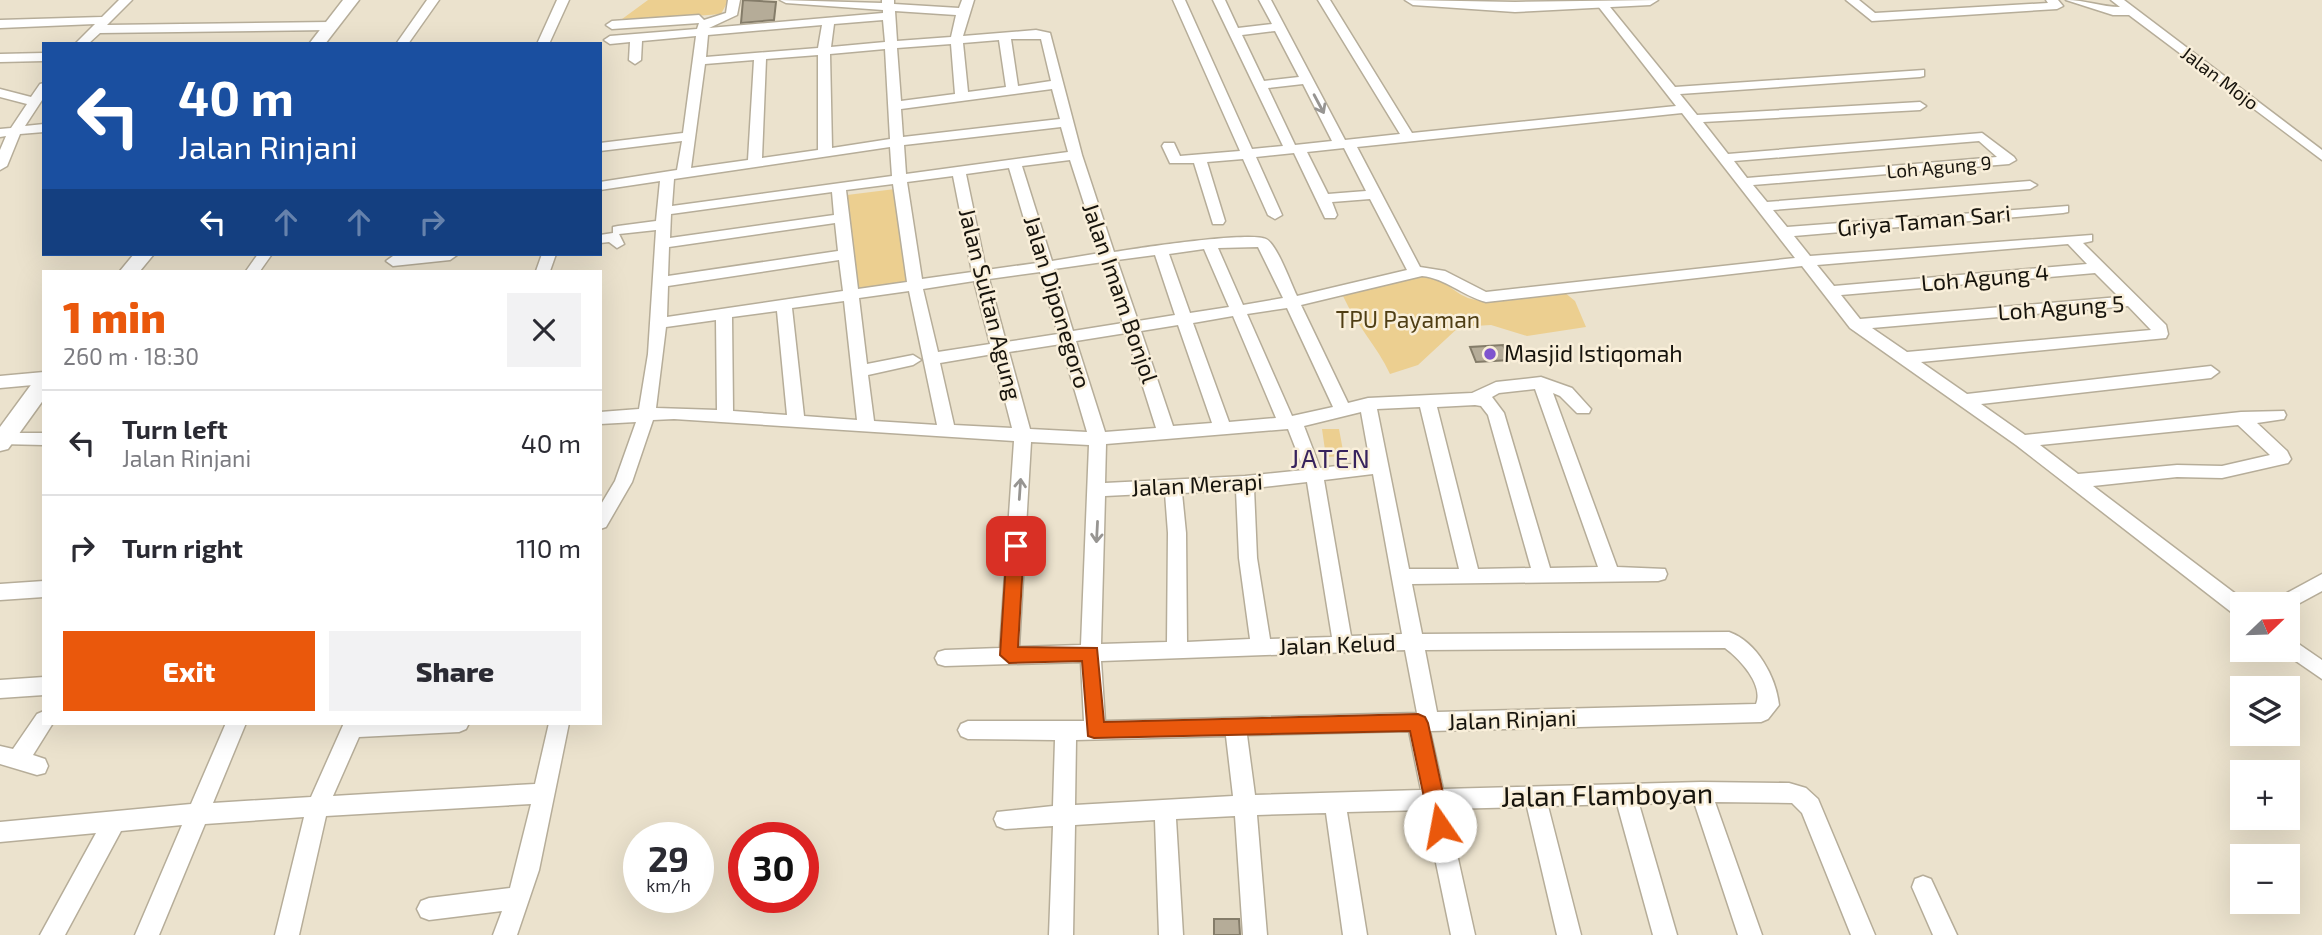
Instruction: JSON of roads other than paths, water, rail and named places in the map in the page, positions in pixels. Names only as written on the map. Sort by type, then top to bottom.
[{"type":"main road","points":[[307,42],[315,27],[339,0]]},
{"type":"main road","points":[[315,27],[351,0]]},
{"type":"main road","points":[[1413,0],[1602,4],[1650,0]]},
{"type":"main road","points":[[315,27],[317,42]]},
{"type":"main road","points":[[132,270],[142,256]]},
{"type":"main road","points":[[146,270],[157,256]]},
{"type":"main road","points":[[5,446],[38,379]]},
{"type":"main road","points":[[5,446],[42,405]]},
{"type":"street","points":[[83,42],[126,0]]},
{"type":"street","points":[[403,42],[433,0]]},
{"type":"street","points":[[544,42],[563,0]]},
{"type":"street","points":[[612,25],[731,15],[734,0]]},
{"type":"street","points":[[786,0],[888,7],[965,6],[955,40],[962,97]]},
{"type":"street","points":[[1180,0],[1275,215]]},
{"type":"street","points":[[1219,0],[1330,215]]},
{"type":"street","points":[[930,359],[1322,297],[1415,272],[1377,194],[1307,80],[1265,0]]},
{"type":"street","points":[[1324,0],[1408,137]]},
{"type":"street","points":[[1852,0],[1872,16],[2057,6],[2052,0]]},
{"type":"street","points":[[2072,0],[2124,8]]},
{"type":"street","points":[[794,23],[798,1]]},
{"type":"street","points":[[1602,4],[1674,91],[1856,324],[2022,440],[2230,600]]},
{"type":"street","points":[[610,40],[829,20],[888,7]]},
{"type":"street","points":[[888,7],[899,177],[915,285],[947,432]]},
{"type":"street","name":"Jalan Mojo","points":[[2124,8],[2322,156]]},
{"type":"street","points":[[5,25],[28,11]]},
{"type":"street","points":[[684,172],[703,30],[705,22],[714,18]]},
{"type":"street","points":[[825,153],[824,51],[829,20]]},
{"type":"street","points":[[5,25],[315,27]]},
{"type":"street","points":[[1236,32],[1279,27]]},
{"type":"street","name":"Jalan Imam Bonjol","points":[[1004,36],[1036,33],[1046,36],[1075,155],[1166,431]]},
{"type":"street","points":[[699,61],[1004,36],[1013,91]]},
{"type":"street","points":[[635,60],[636,37]]},
{"type":"street","points":[[0,58],[42,57]]},
{"type":"street","points":[[755,162],[760,57]]},
{"type":"street","points":[[1674,91],[1920,74]]},
{"type":"street","points":[[1261,85],[1307,80]]},
{"type":"street","points":[[894,106],[1059,84]]},
{"type":"street","points":[[0,166],[15,131],[42,89]]},
{"type":"street","points":[[0,93],[32,101]]},
{"type":"street","points":[[1169,146],[1175,160],[1199,159],[1408,137],[1691,114],[1920,106]]},
{"type":"street","points":[[602,186],[896,142],[1067,121]]},
{"type":"street","points":[[0,133],[42,128]]},
{"type":"street","points":[[602,147],[689,136]]},
{"type":"street","name":"Loh Agung 9","points":[[1726,158],[1982,137],[2009,160],[1745,182]]},
{"type":"street","points":[[602,239],[617,237],[663,218],[838,186],[1075,155]]},
{"type":"street","points":[[1199,159],[1218,221]]},
{"type":"street","name":"Jalan Diponegoro","points":[[1015,164],[1098,439],[1099,490],[1091,653],[1094,730]]},
{"type":"street","name":"Jalan Sultan Agung","points":[[959,171],[980,275],[1002,349],[1023,436],[1009,655]]},
{"type":"street","points":[[1886,172],[1909,195]]},
{"type":"street","points":[[602,519],[636,460],[648,415],[659,323],[661,244],[667,175]]},
{"type":"street","points":[[838,186],[866,427]]},
{"type":"street","points":[[1765,207],[2030,186]]},
{"type":"street","points":[[1323,200],[1377,194]]},
{"type":"street","name":"Griya Taman Sari","points":[[1785,232],[2063,209]]},
{"type":"street","points":[[661,244],[841,218]]},
{"type":"street","name":"Loh Agung 4","points":[[1415,272],[1437,271],[1448,275],[1470,294],[1486,297],[1807,261],[2080,239],[2099,268],[1831,291]]},
{"type":"street","points":[[659,323],[1107,257],[1209,244],[1264,243],[1343,411]]},
{"type":"street","points":[[1209,244],[1315,477],[1343,645]]},
{"type":"street","points":[[1160,250],[1222,427]]},
{"type":"street","points":[[661,282],[845,255]]},
{"type":"street","points":[[393,261],[434,256]]},
{"type":"street","points":[[2099,268],[2133,301]]},
{"type":"street","name":"Loh Agung 5","points":[[1856,324],[2133,301],[2160,330],[2160,334],[1904,358]]},
{"type":"street","points":[[783,305],[796,422]]},
{"type":"street","points":[[724,313],[725,416]]},
{"type":"street","points":[[859,371],[913,360]]},
{"type":"street","points":[[1966,400],[2211,372]]},
{"type":"street","points":[[0,382],[38,379]]},
{"type":"street","points":[[1541,383],[1610,575]]},
{"type":"street","points":[[1475,399],[1496,388],[1541,383],[1566,392],[1583,409]]},
{"type":"street","points":[[602,418],[674,413],[947,432],[1098,439],[1166,431],[1291,423],[1368,404],[1475,399],[1486,401],[1496,412],[1543,576]]},
{"type":"street","points":[[1427,400],[1470,576]]},
{"type":"street","points":[[1368,404],[1416,642],[1434,799],[1463,935]]},
{"type":"street","points":[[2022,440],[2278,415]]},
{"type":"street","points":[[2075,481],[2177,471],[2222,472],[2282,459],[2281,455],[2241,418]]},
{"type":"street","points":[[5,446],[42,439]]},
{"type":"street","name":"Jalan Merapi","points":[[1099,490],[1315,477],[1379,467]]},
{"type":"street","points":[[1245,482],[1248,558],[1261,647]]},
{"type":"street","points":[[1173,487],[1177,533],[1177,649]]},
{"type":"street","points":[[1403,577],[1658,574]]},
{"type":"street","points":[[2300,594],[2322,582]]},
{"type":"street","points":[[0,592],[42,589]]},
{"type":"street","name":"Jalan Kelud","points":[[945,658],[1416,642],[1729,640],[1739,648],[1764,684],[1769,705],[1761,713]]},
{"type":"street","points":[[2300,654],[2322,670]]},
{"type":"street","points":[[0,689],[42,686]]},
{"type":"street","name":"Jalan Rinjani","points":[[968,730],[1066,731],[1761,713]]},
{"type":"street","points":[[18,761],[42,723]]},
{"type":"street","points":[[148,935],[235,725]]},
{"type":"street","points":[[287,935],[317,808],[354,725]]},
{"type":"street","points":[[505,935],[528,870],[559,725]]},
{"type":"street","points":[[1235,727],[1245,805],[1255,935]]},
{"type":"street","points":[[1061,935],[1066,731]]},
{"type":"street","points":[[1701,792],[1750,935]]},
{"type":"street","name":"Jalan Flamboyan","points":[[1005,819],[1335,802],[1701,792],[1789,793],[1798,795],[1810,806],[1863,935]]},
{"type":"street","points":[[0,832],[196,814],[546,793]]},
{"type":"street","points":[[1625,794],[1665,935]]},
{"type":"street","points":[[1535,797],[1569,935]]},
{"type":"street","points":[[1335,802],[1354,935]]},
{"type":"street","points":[[1165,809],[1171,935]]},
{"type":"street","points":[[52,935],[114,823]]},
{"type":"street","points":[[1923,887],[1945,935]]},
{"type":"street","points":[[429,909],[517,898]]},
{"type":"place","name":"Masjid Istiqomah","points":[[1490,354]]},
{"type":"district","name":"JATEN","points":[[1331,459]]},
{"type":"park label","name":"TPU Payaman","points":[[1408,320]]}]
